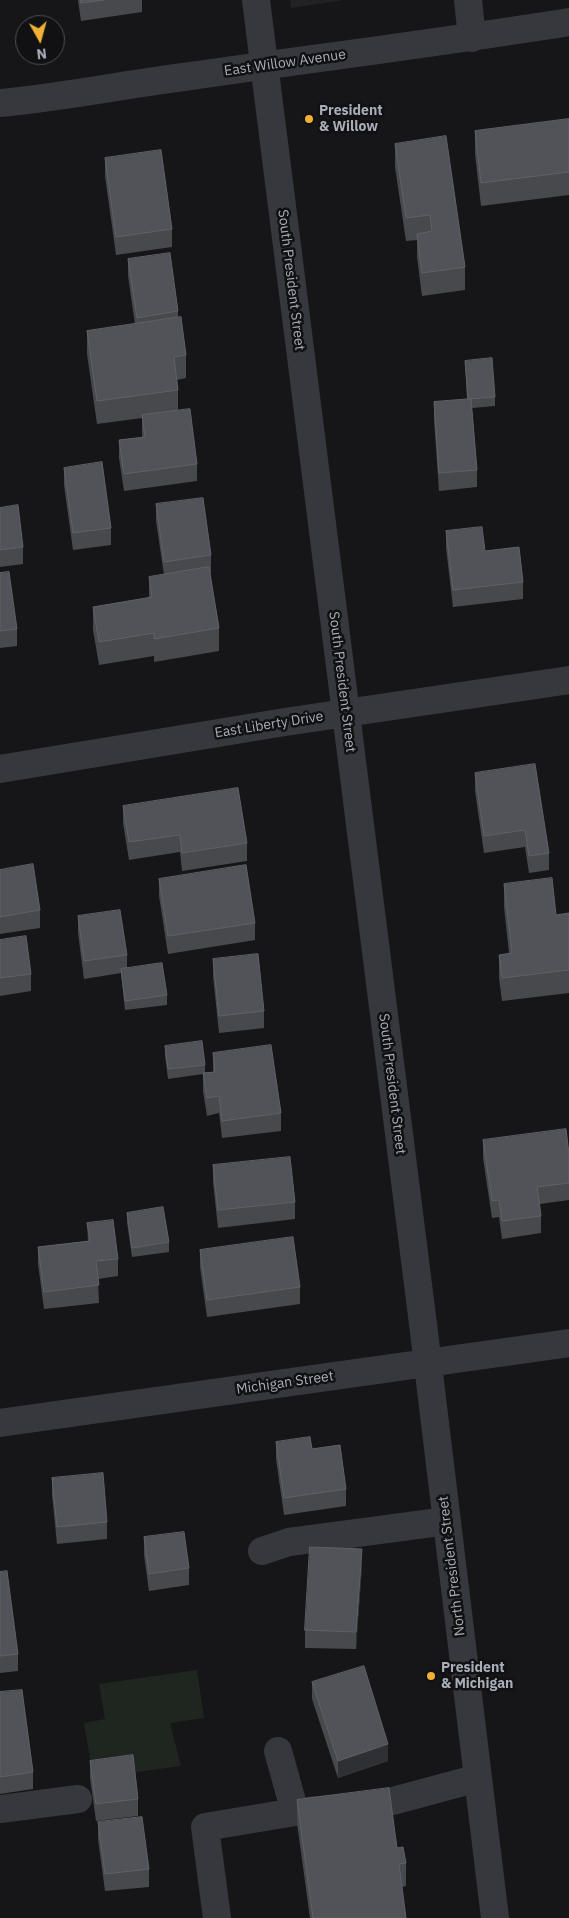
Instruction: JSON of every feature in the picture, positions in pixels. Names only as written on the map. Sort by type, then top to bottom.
[{"type":"street","name":"South President Street","points":[[256,0],[427,1364]]},
{"type":"street","points":[[468,0],[472,38]]},
{"type":"street","name":"East Willow Avenue","points":[[0,104],[472,38],[569,22]]},
{"type":"street","name":"East Liberty Drive","points":[[0,769],[285,722],[569,680]]},
{"type":"street","name":"Michigan Street","points":[[0,1423],[569,1343]]},
{"type":"street","name":"North President Street","points":[[427,1364],[495,1918]]},
{"type":"street","points":[[262,1551],[289,1542],[447,1521]]},
{"type":"street","points":[[278,1751],[295,1812]]},
{"type":"street","points":[[217,1918],[205,1827],[295,1812],[378,1805],[478,1778]]},
{"type":"street","points":[[0,1809],[78,1800]]},
{"type":"shaded area","points":[[290,0],[344,0],[291,8]]},
{"type":"shaded area","points":[[197,1670],[204,1718],[170,1723],[181,1766],[93,1778],[84,1723],[105,1719],[99,1684]]},
{"type":"building","points":[[81,0],[104,0],[81,3]]},
{"type":"building","points":[[569,119],[569,172],[481,183],[475,131]]},
{"type":"building","points":[[446,136],[465,267],[422,273],[417,234],[432,231],[430,215],[406,218],[395,144]]},
{"type":"building","points":[[161,150],[172,229],[116,237],[105,158]]},
{"type":"building","points":[[170,253],[178,311],[137,318],[128,259]]},
{"type":"building","points":[[181,317],[186,355],[174,357],[178,390],[97,401],[87,331]]},
{"type":"building","points":[[492,358],[495,397],[468,399],[465,361]]},
{"type":"building","points":[[471,399],[477,470],[439,473],[434,402]]},
{"type":"building","points":[[190,409],[197,464],[124,474],[119,440],[145,437],[142,415]]},
{"type":"building","points":[[102,462],[111,528],[73,533],[64,468]]},
{"type":"building","points":[[203,498],[211,555],[164,562],[156,504]]},
{"type":"building","points":[[18,505],[23,547],[0,550],[0,508]]},
{"type":"building","points":[[482,527],[485,551],[519,547],[523,582],[453,590],[446,531]]},
{"type":"building","points":[[209,567],[219,628],[154,639],[154,633],[99,642],[93,607],[152,597],[149,577]]},
{"type":"building","points":[[9,572],[17,629],[0,631],[0,573]]},
{"type":"building","points":[[535,764],[549,853],[529,856],[525,830],[484,836],[475,773]]},
{"type":"building","points":[[238,788],[247,843],[182,853],[180,835],[129,842],[123,806]]},
{"type":"building","points":[[33,864],[40,910],[0,917],[0,870]]},
{"type":"building","points":[[246,865],[255,923],[168,936],[159,879]]},
{"type":"building","points":[[552,878],[556,915],[569,913],[569,970],[502,978],[499,955],[512,953],[504,884]]},
{"type":"building","points":[[120,910],[127,955],[84,961],[78,916]]},
{"type":"building","points":[[26,936],[31,974],[0,978],[0,940]]},
{"type":"building","points":[[258,954],[264,1011],[219,1016],[213,959]]},
{"type":"building","points":[[162,963],[167,995],[125,1001],[121,969]]},
{"type":"building","points":[[202,1041],[205,1065],[168,1069],[165,1046]]},
{"type":"building","points":[[271,1045],[281,1113],[222,1121],[219,1096],[207,1098],[203,1073],[215,1072],[213,1053]]},
{"type":"building","points":[[566,1129],[569,1154],[569,1183],[537,1187],[541,1216],[502,1221],[499,1200],[492,1201],[483,1140]]},
{"type":"building","points":[[290,1157],[295,1202],[218,1210],[213,1165]]},
{"type":"building","points":[[163,1207],[169,1242],[132,1248],[127,1213]]},
{"type":"building","points":[[113,1220],[118,1259],[96,1261],[99,1285],[44,1292],[38,1247],[90,1241],[87,1223]]},
{"type":"building","points":[[293,1237],[300,1287],[207,1300],[200,1250]]},
{"type":"building","points":[[310,1437],[312,1449],[340,1445],[346,1489],[284,1498],[276,1442]]},
{"type":"building","points":[[103,1473],[107,1522],[57,1527],[52,1478]]},
{"type":"building","points":[[184,1532],[189,1568],[149,1574],[144,1537]]},
{"type":"building","points":[[310,1547],[362,1549],[356,1632],[305,1630]]},
{"type":"building","points":[[7,1571],[18,1654],[0,1656],[0,1572]]},
{"type":"building","points":[[364,1666],[388,1744],[338,1761],[312,1682]]},
{"type":"building","points":[[22,1690],[33,1772],[0,1777],[0,1692]]},
{"type":"building","points":[[133,1755],[138,1799],[96,1804],[90,1761]]},
{"type":"building","points":[[389,1788],[397,1848],[403,1847],[406,1863],[399,1864],[406,1918],[313,1918],[297,1800]]},
{"type":"building","points":[[142,1817],[149,1869],[105,1874],[98,1822]]},
{"type":"place","name":"President & Willow","points":[[309,119]]},
{"type":"place","name":"President & Michigan","points":[[431,1676]]}]
